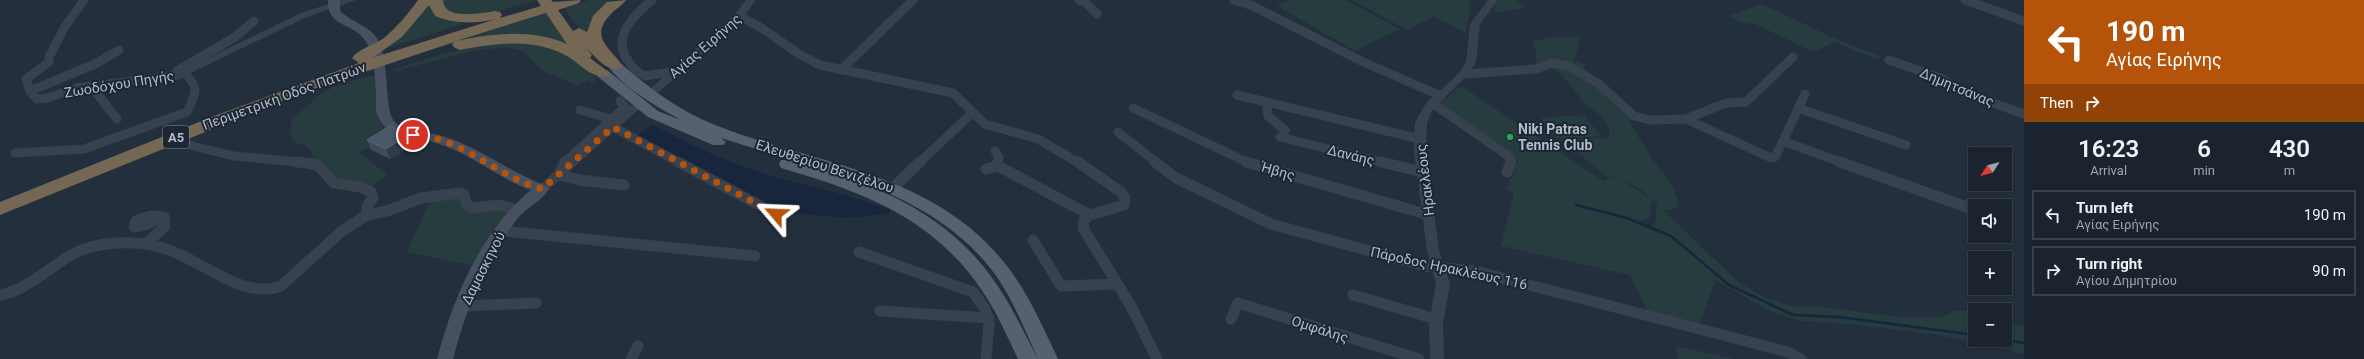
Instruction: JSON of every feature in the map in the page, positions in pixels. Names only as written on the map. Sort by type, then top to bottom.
[{"type":"highway","points":[[355,67],[396,37],[426,0]]},
{"type":"highway","points":[[436,0],[436,8],[440,12],[456,18],[477,18],[515,14],[574,0]]},
{"type":"highway","points":[[544,0],[573,42],[608,69]]},
{"type":"highway","points":[[355,67],[410,52],[550,0]]},
{"type":"highway","points":[[555,0],[608,69]]},
{"type":"highway","points":[[608,69],[597,46],[592,31],[597,20],[605,11],[619,0]]},
{"type":"highway","points":[[410,52],[501,39],[524,40],[564,49],[608,69]]},
{"type":"highway","name":"Περιμετρική Οδός Πατρών","points":[[0,197],[120,148],[324,72],[355,67]]},
{"type":"highway","name":"Περιμετρική Οδός Πατρών","points":[[0,209],[239,112],[355,67]]},
{"type":"main road","points":[[334,2],[333,8],[339,16],[361,30],[372,40],[380,73],[384,117],[392,126],[410,134],[434,138],[448,143],[478,158],[511,178],[542,189]]},
{"type":"main road","name":"Ελευθερίου Βενιζέλου","points":[[608,69],[659,109],[715,142],[850,183],[888,198],[914,213],[953,243],[983,278],[1003,309],[1028,359]]},
{"type":"main road","name":"Ελευθερίου Βενιζέλου","points":[[659,109],[721,132],[853,172],[894,187],[950,220],[988,255],[1014,290],[1048,359]]},
{"type":"main road","name":"Δαμασκηνού","points":[[445,359],[464,306],[502,231],[518,210],[542,189]]},
{"type":"street","points":[[84,0],[64,28],[49,57],[48,62],[26,79],[30,91],[94,64],[119,50]]},
{"type":"street","name":"Ζωοδόχου Πηγής","points":[[30,91],[37,99],[41,99],[75,89],[179,75],[209,59],[312,11],[334,2],[351,0]]},
{"type":"street","points":[[652,0],[635,16],[625,30],[622,41],[622,54],[632,66],[645,76],[677,71]]},
{"type":"street","name":"Αγίας Ειρήνης","points":[[655,90],[739,16],[751,0]]},
{"type":"street","points":[[841,70],[913,0]]},
{"type":"street","points":[[1079,0],[1085,2],[1097,14]]},
{"type":"street","points":[[1234,0],[1252,6],[1436,99],[1510,157],[1512,161],[1508,172]]},
{"type":"street","name":"Ηρακλέους","points":[[1437,359],[1435,336],[1436,319],[1444,288],[1433,250],[1420,139],[1422,119],[1436,99],[1464,74],[1471,62],[1475,24],[1493,0]]},
{"type":"street","points":[[1965,0],[2024,21]]},
{"type":"street","points":[[739,16],[754,23],[813,62],[841,70],[948,91],[963,100],[971,114],[992,128],[1043,142],[1114,187],[1125,198],[1125,203],[1121,206],[1090,215],[1084,220],[1083,228],[1118,284],[1157,359]]},
{"type":"street","points":[[15,153],[84,149],[187,112],[196,91],[193,81],[179,75],[177,71],[235,36],[254,21]]},
{"type":"street","points":[[1464,74],[1536,70],[1549,63],[1561,64],[1588,76],[1612,94],[1630,114],[1638,118],[1650,120],[1686,118],[1726,103],[1746,102],[1793,58]]},
{"type":"street","name":"Δημητσάνας","points":[[1889,60],[1943,79],[1962,92],[2024,114]]},
{"type":"street","points":[[92,87],[117,119]]},
{"type":"street","points":[[1686,118],[1771,158],[1775,157],[1805,94]]},
{"type":"street","points":[[1238,95],[1420,139]]},
{"type":"street","points":[[542,189],[559,175],[612,123],[625,107],[620,101]]},
{"type":"street","name":"Δανάης","points":[[1266,102],[1266,113],[1269,118],[1285,130],[1281,138],[1423,172]]},
{"type":"street","points":[[612,123],[634,108]]},
{"type":"street","name":"Ήβης","points":[[1133,108],[1247,162],[1429,215]]},
{"type":"street","points":[[1798,108],[1906,145]]},
{"type":"street","points":[[580,110],[612,123],[776,214]]},
{"type":"street","points":[[894,187],[958,124],[971,114]]},
{"type":"street","name":"Πάροδος Ηρακλέους 116","points":[[1118,132],[1176,178],[1254,217],[1310,236],[1438,267],[1475,271],[1788,352],[1801,359]]},
{"type":"street","points":[[1782,141],[1968,207]]},
{"type":"street","points":[[189,145],[234,156],[317,164],[334,182],[365,188],[371,192],[373,198],[366,206],[367,214]]},
{"type":"street","points":[[995,151],[998,157],[998,166]]},
{"type":"street","points":[[986,169],[998,166],[1090,215]]},
{"type":"street","points":[[559,175],[579,180],[624,186]]},
{"type":"street","points":[[0,295],[22,289],[66,258],[88,248],[106,244],[146,244],[186,257],[214,273],[258,289],[272,290],[281,286],[342,231],[367,214],[384,211],[421,198],[460,193],[464,195],[466,204],[470,208],[499,205],[518,210]]},
{"type":"street","points":[[146,244],[165,226],[164,217],[161,217]]},
{"type":"street","points":[[502,231],[755,256]]},
{"type":"street","points":[[1033,240],[1061,286],[1118,284]]},
{"type":"street","points":[[859,252],[931,279],[970,290],[980,302],[989,318],[991,333],[986,359]]},
{"type":"street","points":[[1353,295],[1436,319]]},
{"type":"street","points":[[464,306],[504,303],[536,303]]},
{"type":"street","name":"Ομφάλης","points":[[1231,320],[1238,303],[1419,359]]},
{"type":"street","points":[[880,310],[989,318]]},
{"type":"street","points":[[631,359],[638,346]]},
{"type":"green space","points":[[430,0],[431,8],[434,13],[463,24],[384,49],[409,28]]},
{"type":"green space","points":[[441,0],[537,0],[476,17],[446,12]]},
{"type":"green space","points":[[589,0],[613,0],[602,9],[587,39],[564,8]]},
{"type":"green space","points":[[1290,0],[1346,0],[1400,29],[1355,51],[1277,6]]},
{"type":"green space","points":[[1352,0],[1469,0],[1470,12],[1466,33],[1434,16],[1407,30]]},
{"type":"green space","points":[[1496,0],[1516,0],[1525,8],[1497,13],[1494,11]]},
{"type":"green space","points":[[1762,4],[1834,38],[1882,57],[1875,59],[1835,42],[1813,52],[1751,22],[1746,24],[1728,16]]},
{"type":"green space","points":[[548,13],[574,49],[557,42],[465,41],[397,59]]},
{"type":"green space","points":[[1552,37],[1581,37],[1574,61],[1584,64],[1585,69],[1567,63],[1534,67],[1537,54],[1533,41]]},
{"type":"green space","points":[[501,43],[529,44],[557,49],[593,71],[596,78],[594,83],[588,80],[579,86],[545,72],[522,51],[508,47],[472,51],[396,71],[392,70],[442,54]]},
{"type":"green space","points":[[1551,67],[1576,69],[1634,119],[1629,121],[1647,151],[1668,178],[1677,196],[1679,205],[1672,210],[1663,210],[1737,281],[1766,298],[1795,307],[1813,306],[1899,317],[1941,317],[1954,311],[1968,311],[1968,341],[1940,335],[1851,324],[1802,321],[1776,314],[1715,280],[1700,324],[1696,326],[1649,314],[1630,275],[1501,246],[1514,193],[1507,189],[1518,161],[1439,104],[1461,86],[1603,181],[1613,176],[1608,177],[1561,140],[1607,138],[1610,134],[1608,125],[1600,115],[1585,104],[1562,75]],"holes":[[[1615,177],[1648,195],[1653,199],[1657,204],[1655,223],[1649,228],[1640,221],[1649,218],[1652,199]]]},
{"type":"green space","points":[[377,75],[396,132],[359,153],[387,174],[371,187],[339,183],[314,160],[311,151],[304,145],[295,143],[290,135],[292,118],[327,90],[348,82]]},
{"type":"green space","points":[[1584,115],[1601,136],[1557,139],[1541,118]]},
{"type":"green space","points":[[458,196],[463,204],[497,209],[512,213],[477,266],[407,252],[429,202]]},
{"type":"green space","points":[[2012,323],[2024,327],[2024,354],[1993,347],[2012,347]]},
{"type":"green space","points":[[1676,346],[1734,359],[1678,359]]},
{"type":"water","points":[[653,125],[677,138],[753,170],[839,193],[890,210],[888,214],[847,218],[784,212],[637,135]]},
{"type":"building","points":[[390,126],[408,135],[386,149],[367,140]]},
{"type":"waterway","points":[[1576,205],[1627,218],[1671,236],[1729,285],[1793,315],[1839,317],[1968,334]]},
{"type":"waterway","points":[[2012,341],[2024,343]]},
{"type":"place","name":"Niki Patras Tennis Club","points":[[1510,137]]},
{"type":"route","points":[[413,135],[439,139],[474,155],[511,178],[542,189],[613,127],[776,214]]}]
